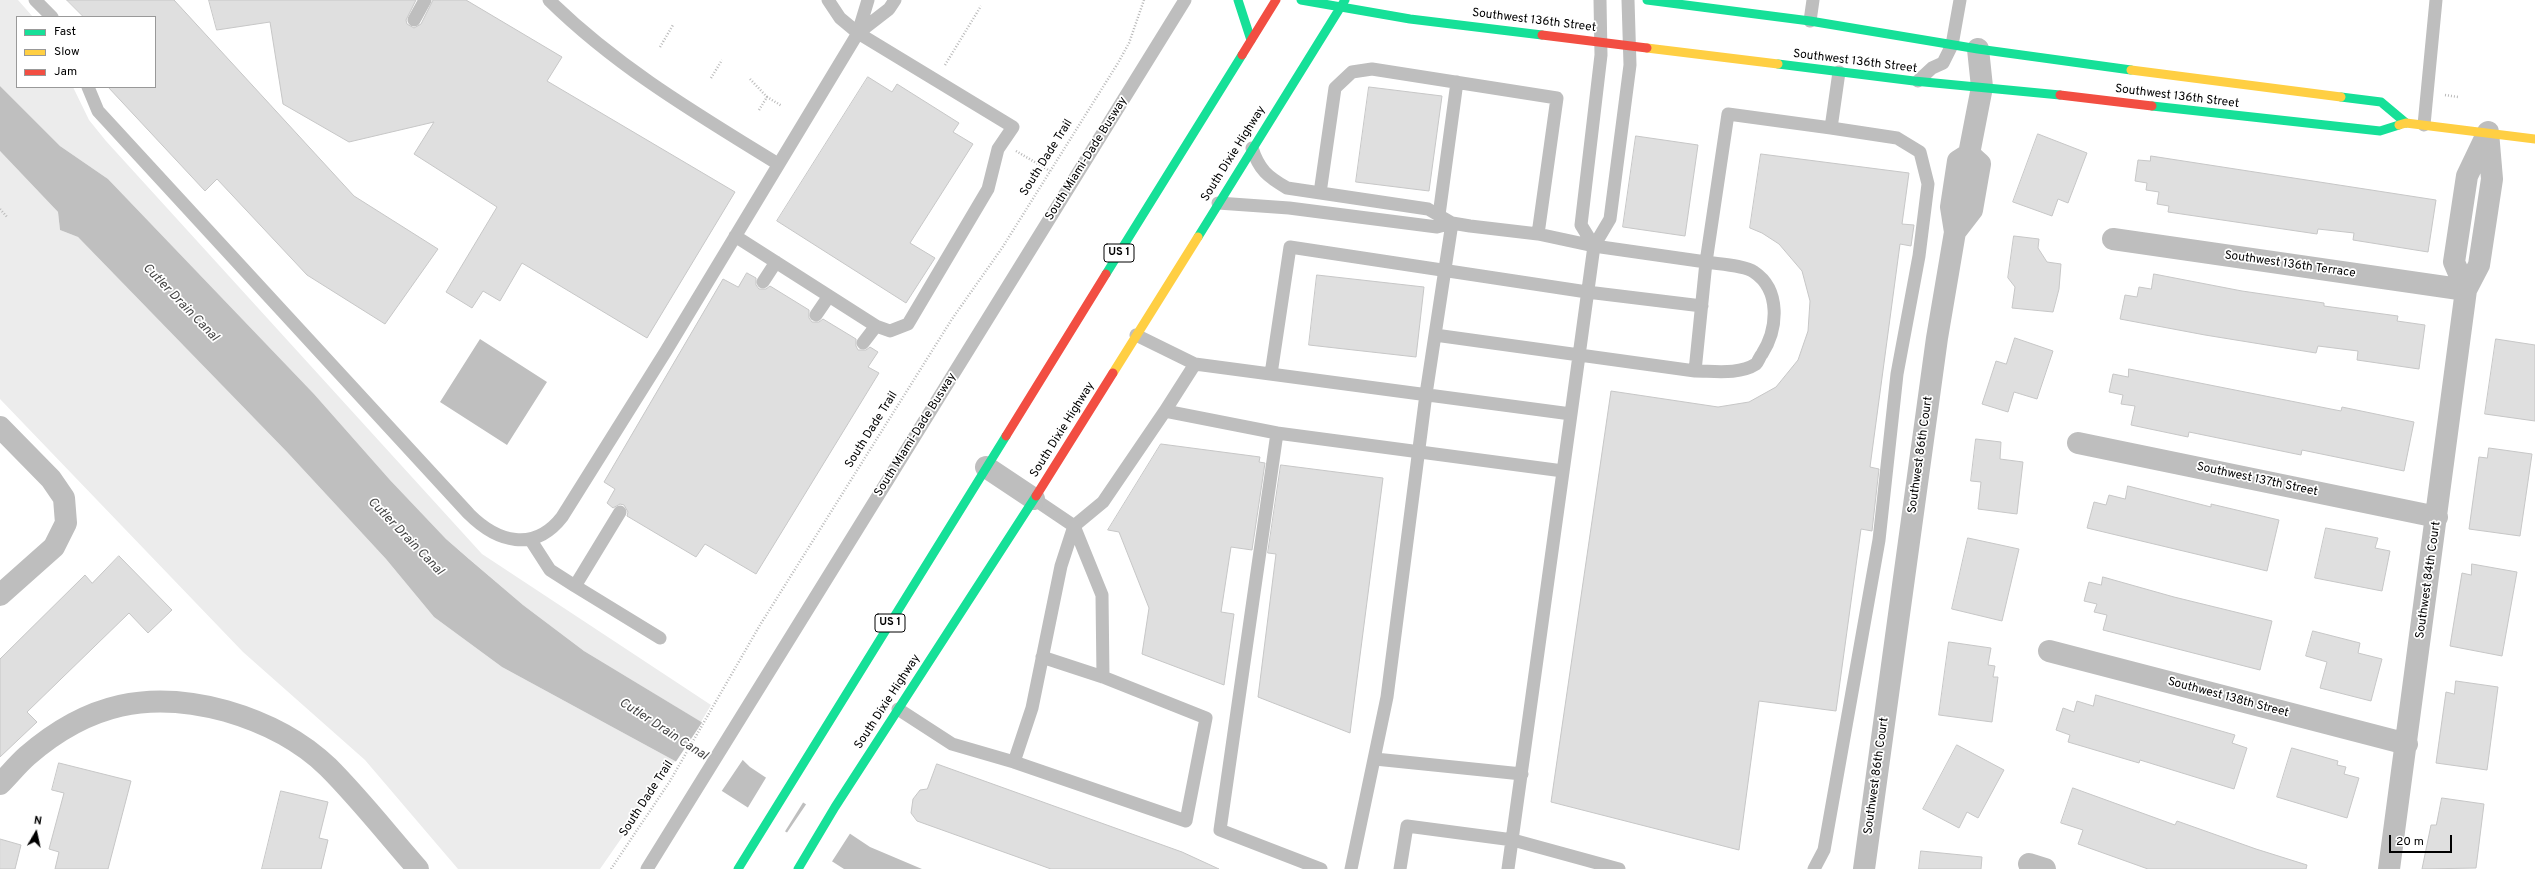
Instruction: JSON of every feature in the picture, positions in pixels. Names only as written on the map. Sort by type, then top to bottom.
[{"type":"main road","points":[[1238,0],[1252,40]]},
{"type":"main road","name":"US 1","points":[[738,869],[1276,0]]},
{"type":"main road","name":"Southwest 136th Street","points":[[1301,0],[1342,4],[1410,19],[1601,41],[1918,81],[2380,131],[2406,123],[2535,139]]},
{"type":"main road","name":"Southwest 136th Street","points":[[1647,0],[1707,4],[1978,49],[2381,102],[2406,123]]},
{"type":"main road","name":"South Dixie Highway","points":[[798,869],[835,807],[1034,499],[1342,4]]},
{"type":"street","points":[[1978,49],[1982,87]]},
{"type":"street","name":"Southwest 86th Court","points":[[1864,869],[1937,338],[1955,232],[1972,210],[1980,164],[1969,154],[1982,87]]},
{"type":"street","points":[[2466,290],[2454,262],[2467,176],[2488,132]]},
{"type":"street","name":"Southwest 136th Terrace","points":[[2114,239],[2466,290]]},
{"type":"street","name":"Southwest 84th Court","points":[[2389,869],[2407,744],[2466,290]]},
{"type":"street","points":[[0,428],[51,479],[64,498],[66,523],[54,547],[0,595]]},
{"type":"street","name":"Southwest 137th Street","points":[[2078,443],[2437,517]]},
{"type":"street","points":[[986,467],[1034,499]]},
{"type":"street","name":"Southwest 138th Street","points":[[2049,651],[2407,744]]},
{"type":"street","points":[[0,784],[27,756],[70,726],[102,711],[120,705],[150,700],[192,703],[253,719],[296,742],[328,767],[418,869]]},
{"type":"lane","points":[[35,0],[51,16]]},
{"type":"lane","points":[[414,20],[425,0]]},
{"type":"lane","points":[[549,0],[603,50],[634,74],[682,106],[778,164]]},
{"type":"lane","points":[[735,236],[876,326],[890,331],[908,324],[988,189],[998,149],[1013,127],[858,33],[840,18],[828,0]]},
{"type":"lane","points":[[88,88],[98,111],[468,514],[496,535],[514,540],[530,539],[549,530],[562,516],[858,33],[868,0]]},
{"type":"lane","points":[[858,33],[889,9],[895,0]]},
{"type":"lane","name":"South Miami-Dade Busway","points":[[646,869],[1185,0]]},
{"type":"lane","points":[[1594,246],[1581,224],[1601,55],[1600,0]]},
{"type":"lane","points":[[1508,869],[1594,246],[1610,219],[1630,65],[1628,0]]},
{"type":"lane","points":[[1810,21],[1814,0]]},
{"type":"lane","points":[[1918,81],[1932,68],[1943,63],[1952,45],[1960,0]]},
{"type":"lane","points":[[2424,125],[2436,0]]},
{"type":"lane","points":[[1320,192],[1335,88],[1352,72],[1372,69],[1556,98],[1538,234]]},
{"type":"lane","points":[[1831,128],[1839,72]]},
{"type":"lane","points":[[1439,215],[1456,82]]},
{"type":"lane","points":[[1696,371],[1706,262],[1728,114],[1897,138],[1920,152],[1928,184],[1919,256],[1897,374],[1877,548],[1824,850],[1814,869]]},
{"type":"lane","points":[[1252,148],[1257,164],[1272,179],[1287,188],[1428,208],[1452,222],[1538,234],[1594,246],[1753,270],[1767,283],[1772,295],[1775,318],[1770,342],[1756,364],[1729,372],[1696,371],[1435,335]]},
{"type":"lane","points":[[1218,203],[1289,208],[1437,227],[1452,222]]},
{"type":"lane","points":[[1351,869],[1388,697],[1418,451],[1452,222]]},
{"type":"lane","points":[[1271,374],[1290,247],[1587,292],[1702,306]]},
{"type":"lane","points":[[762,282],[776,262]]},
{"type":"lane","points":[[816,315],[829,296]]},
{"type":"lane","points":[[863,343],[876,326]]},
{"type":"lane","points":[[1136,335],[1195,364],[1571,414]]},
{"type":"lane","points":[[1014,762],[1032,708],[1061,566],[1074,526],[1103,502],[1195,364]]},
{"type":"lane","points":[[1165,411],[1276,433],[1563,471]]},
{"type":"lane","points":[[1276,433],[1220,830],[1321,869]]},
{"type":"lane","points":[[1034,499],[1074,526],[1102,595],[1103,677]]},
{"type":"lane","points":[[575,586],[620,512]]},
{"type":"lane","points":[[530,539],[550,570],[660,638]]},
{"type":"lane","points":[[898,709],[952,744],[1014,762],[1186,821],[1206,718],[1103,677],[1042,656]]},
{"type":"lane","points":[[1375,759],[1522,774]]},
{"type":"lane","points":[[1400,869],[1407,826],[1513,840],[1619,869]]},
{"type":"path","name":"South Dade Trail","points":[[611,869],[670,781],[706,722],[760,626],[938,341],[1002,248],[1124,53],[1144,0]]},
{"type":"path","points":[[942,70],[982,6]]},
{"type":"path","points":[[660,47],[673,25]]},
{"type":"path","points":[[711,78],[722,60]]},
{"type":"path","points":[[750,79],[767,97],[782,106]]},
{"type":"path","points":[[759,110],[767,97]]},
{"type":"path","points":[[1013,150],[1050,171]]},
{"type":"path","points":[[0,209],[8,218]]},
{"type":"shaded area","points":[[0,0],[18,0],[32,16],[16,16],[16,88],[73,88],[89,120],[106,141],[482,554],[711,705],[701,722],[584,651],[523,605],[446,539],[390,480],[314,394],[108,179],[60,146],[0,86]]},
{"type":"shaded area","points":[[0,151],[58,212],[60,230],[78,237],[287,452],[386,559],[434,617],[502,667],[675,761],[600,869],[458,869],[365,760],[243,652],[0,399]]},
{"type":"water","name":"Cutler Drain Canal","points":[[0,86],[60,146],[108,179],[314,394],[390,480],[446,539],[523,605],[584,651],[708,726],[750,767],[870,847],[922,869],[844,869],[675,761],[502,667],[434,617],[386,559],[287,452],[78,237],[60,230],[58,212],[0,151]]},
{"type":"water","points":[[480,339],[547,382],[507,445],[440,402]]},
{"type":"pier","points":[[703,721],[744,758],[721,792],[675,763]]},
{"type":"pier","points":[[767,776],[804,801],[784,833],[747,809]]},
{"type":"pier","points":[[807,803],[851,832],[831,863],[786,834]]},
{"type":"building","points":[[67,0],[174,0],[354,196],[438,249],[385,324],[307,275],[217,179],[205,191],[109,88],[156,88],[156,16],[83,16]]},
{"type":"building","points":[[209,0],[416,0],[406,20],[407,24],[414,28],[421,24],[433,0],[466,0],[562,57],[547,81],[735,192],[647,338],[522,263],[500,301],[483,291],[472,308],[446,292],[497,207],[414,154],[434,122],[349,142],[283,104],[270,22],[217,30]]},
{"type":"building","points":[[868,77],[892,92],[897,84],[959,123],[953,132],[973,144],[910,243],[935,258],[906,303],[777,221]]},
{"type":"building","points":[[1369,87],[1442,96],[1429,191],[1356,182]]},
{"type":"building","points":[[2038,134],[2087,153],[2068,203],[2058,199],[2052,216],[2013,202]]},
{"type":"building","points":[[1636,136],[1698,145],[1685,236],[1623,227]]},
{"type":"building","points":[[1761,154],[1909,173],[1902,224],[1914,225],[1911,246],[1900,244],[1870,467],[1879,469],[1872,531],[1861,529],[1836,711],[1759,701],[1739,850],[1551,802],[1611,391],[1718,407],[1749,402],[1776,387],[1798,360],[1808,331],[1810,301],[1802,271],[1779,244],[1762,233],[1750,228]]},
{"type":"building","points":[[2151,156],[2436,200],[2428,252],[2353,240],[2354,233],[2318,229],[2317,234],[2168,212],[2169,206],[2157,204],[2159,192],[2146,190],[2147,183],[2135,181],[2138,160],[2150,161]]},
{"type":"building","points":[[2014,236],[2039,239],[2038,248],[2047,262],[2061,264],[2059,289],[2053,312],[2012,308],[2015,287],[2008,278]]},
{"type":"building","points":[[747,273],[756,278],[756,285],[759,289],[766,289],[770,286],[809,310],[809,318],[812,322],[819,322],[823,319],[856,339],[856,346],[858,350],[866,350],[870,347],[878,352],[868,367],[879,373],[756,574],[705,544],[696,557],[627,516],[628,512],[624,505],[620,504],[613,508],[607,503],[615,489],[604,482],[723,279],[738,287]]},
{"type":"building","points":[[2154,274],[2242,291],[2324,303],[2324,306],[2398,316],[2397,321],[2425,325],[2419,369],[2357,360],[2358,351],[2318,346],[2316,353],[2205,335],[2120,319],[2125,295],[2137,297],[2139,287],[2151,289]]},
{"type":"building","points":[[1317,275],[1424,287],[1416,357],[1309,345]]},
{"type":"building","points":[[2015,338],[2053,351],[2037,399],[2014,392],[2008,412],[1982,404],[1996,361],[2006,364]]},
{"type":"building","points":[[2496,339],[2535,345],[2535,421],[2485,414]]},
{"type":"building","points":[[2129,369],[2341,411],[2342,407],[2414,422],[2404,471],[2302,450],[2301,455],[2189,432],[2188,437],[2131,425],[2135,406],[2121,404],[2123,395],[2109,392],[2113,374],[2128,377]]},
{"type":"building","points":[[1976,439],[2001,442],[2000,459],[2023,462],[2017,514],[1978,509],[1981,482],[1971,481]]},
{"type":"building","points":[[1161,444],[1260,457],[1259,462],[1265,463],[1252,550],[1231,547],[1221,612],[1234,614],[1224,685],[1142,654],[1149,608],[1119,532],[1108,530]]},
{"type":"building","points":[[2489,448],[2532,454],[2520,536],[2469,529],[2479,457],[2487,458]]},
{"type":"building","points":[[1281,465],[1383,478],[1350,733],[1258,697],[1276,554],[1268,553]]},
{"type":"building","points":[[2128,486],[2211,507],[2211,504],[2279,520],[2267,571],[2087,528],[2094,502],[2106,505],[2109,495],[2125,499]]},
{"type":"building","points":[[2326,528],[2378,538],[2375,548],[2390,551],[2382,591],[2315,578]]},
{"type":"building","points":[[1968,538],[2019,549],[2002,621],[1952,609]]},
{"type":"building","points":[[119,556],[172,610],[148,633],[129,613],[27,712],[37,722],[0,757],[0,659],[85,575],[92,583]]},
{"type":"building","points":[[2472,564],[2517,572],[2502,656],[2450,646],[2462,573],[2471,575]]},
{"type":"building","points":[[2103,577],[2174,597],[2272,621],[2260,670],[2103,630],[2107,615],[2094,612],[2097,604],[2084,601],[2089,582],[2101,585]]},
{"type":"building","points":[[2313,631],[2360,643],[2358,653],[2382,659],[2371,701],[2320,688],[2327,662],[2306,656]]},
{"type":"building","points":[[1949,642],[1991,648],[1988,665],[1995,666],[1993,677],[1998,677],[1992,722],[1939,715]]},
{"type":"building","points":[[2456,681],[2498,687],[2487,770],[2436,763],[2446,692],[2454,694]]},
{"type":"building","points":[[2096,695],[2235,735],[2232,743],[2247,748],[2234,789],[2140,760],[2139,763],[2068,742],[2070,735],[2056,730],[2063,708],[2074,712],[2077,701],[2093,706]]},
{"type":"building","points":[[1957,745],[2004,770],[1978,818],[1967,812],[1959,828],[1923,809]]},
{"type":"building","points":[[2292,748],[2338,761],[2337,765],[2346,767],[2344,774],[2359,778],[2347,818],[2277,797]]},
{"type":"building","points":[[59,763],[131,781],[108,869],[55,869],[59,852],[49,849],[64,793],[52,790]]},
{"type":"building","points":[[937,764],[1182,852],[1219,869],[1051,869],[917,821],[911,813],[913,799],[920,790],[927,789]]},
{"type":"building","points":[[2073,788],[2175,825],[2177,821],[2307,865],[2306,869],[2148,869],[2078,844],[2083,830],[2061,823]]},
{"type":"building","points":[[281,791],[328,802],[319,838],[328,840],[321,869],[262,869]]},
{"type":"building","points":[[2442,798],[2484,804],[2476,868],[2422,869],[2431,825],[2436,825]]},
{"type":"building","points":[[0,839],[21,845],[15,869],[0,869]]},
{"type":"building","points":[[1921,851],[1982,857],[1981,869],[1919,869]]},
{"type":"traffic: fast","points":[[1238,0],[1251,40]]},
{"type":"traffic: fast","points":[[1301,0],[1410,19],[1542,35]]},
{"type":"traffic: fast","points":[[1198,237],[1345,0]]},
{"type":"traffic: fast","points":[[1647,0],[1810,21],[1978,49],[2131,70]]},
{"type":"traffic: fast","points":[[1106,274],[1242,55]]},
{"type":"traffic: fast","points":[[1778,64],[1914,81],[2060,95]]},
{"type":"traffic: fast","points":[[2341,97],[2381,102],[2406,123]]},
{"type":"traffic: fast","points":[[2152,106],[2380,131],[2399,125]]},
{"type":"traffic: fast","points":[[738,869],[1006,436]]},
{"type":"traffic: fast","points":[[798,869],[835,807],[1036,496]]},
{"type":"traffic: slow","points":[[1647,48],[1778,64]]},
{"type":"traffic: slow","points":[[2131,70],[2341,97]]},
{"type":"traffic: slow","points":[[2399,125],[2406,123],[2535,139]]},
{"type":"traffic: slow","points":[[1113,373],[1198,237]]},
{"type":"traffic: jam","points":[[1242,55],[1276,0]]},
{"type":"traffic: jam","points":[[1542,35],[1647,48]]},
{"type":"traffic: jam","points":[[2060,95],[2152,106]]},
{"type":"traffic: jam","points":[[1006,436],[1106,274]]},
{"type":"traffic: jam","points":[[1036,496],[1113,373]]}]
